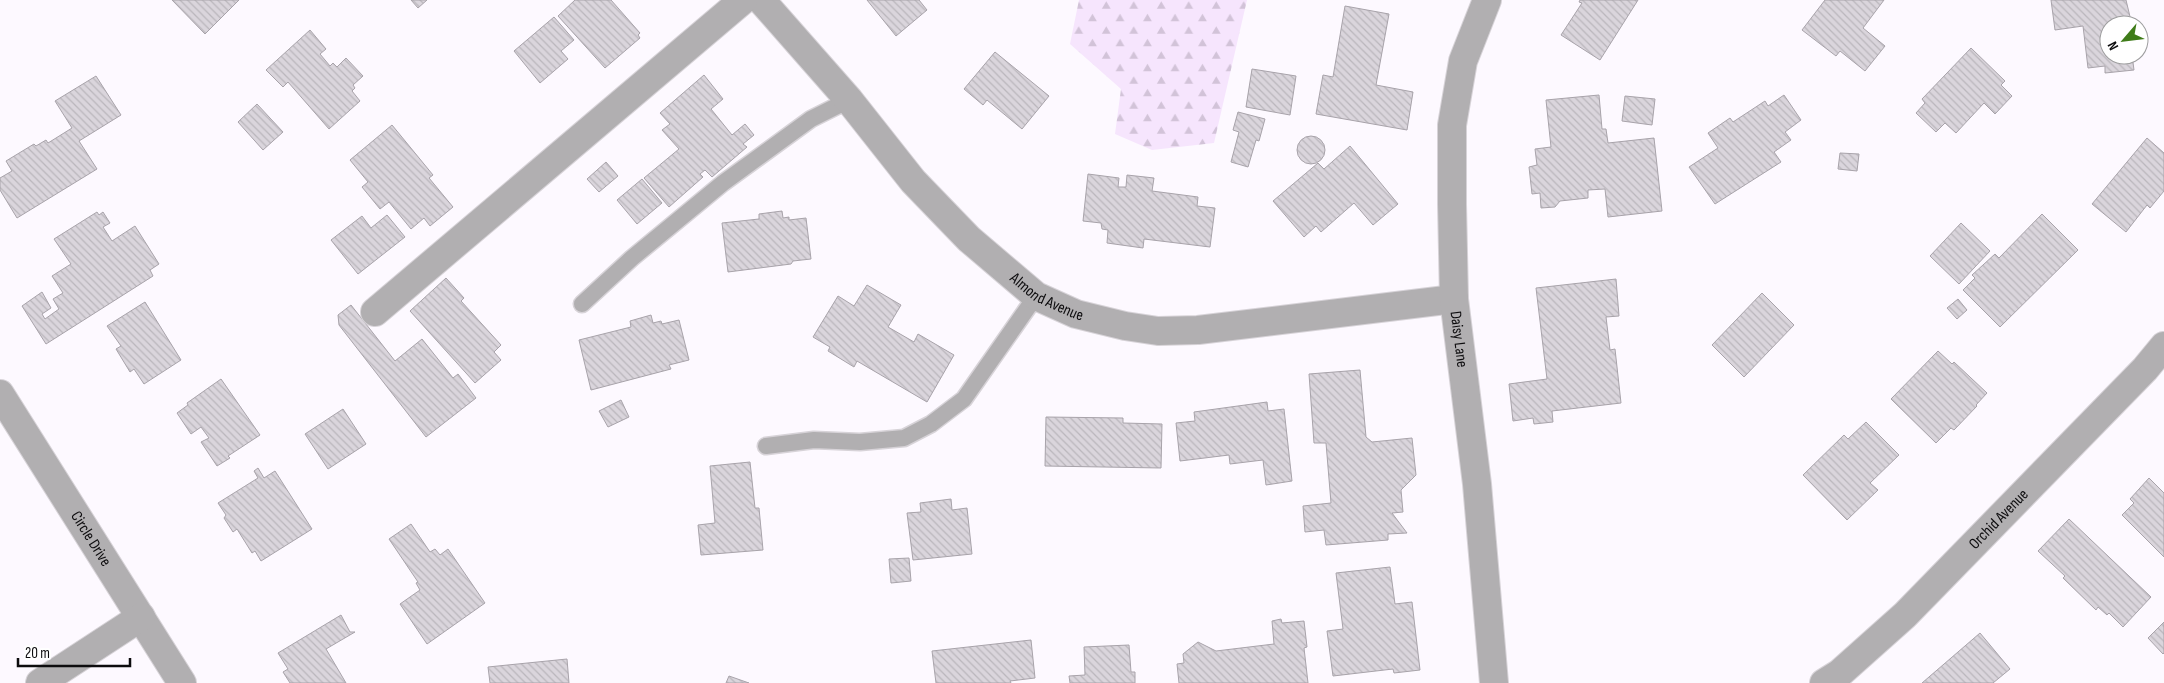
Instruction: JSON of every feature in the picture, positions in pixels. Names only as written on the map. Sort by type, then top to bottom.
[{"type":"street","points":[[375,312],[743,0]]},
{"type":"street","name":"Almond Avenue","points":[[761,0],[850,100],[913,181],[969,239],[1036,296],[1076,314],[1158,331],[1198,330],[1454,299]]},
{"type":"street","name":"Daisy Lane","points":[[1487,0],[1463,61],[1452,125],[1454,299],[1477,484],[1494,683]]},
{"type":"street","name":"Orchid Avenue","points":[[1824,683],[1840,673],[1905,615],[2145,369],[2164,346]]},
{"type":"street","name":"Circle Drive","points":[[0,394],[182,683]]},
{"type":"street","points":[[40,683],[141,617]]},
{"type":"lane","points":[[582,304],[632,258],[723,183],[812,118],[850,100]]},
{"type":"lane","points":[[766,446],[814,440],[860,442],[904,438],[931,424],[964,399],[1036,296]]},
{"type":"green space","points":[[1079,0],[1247,0],[1214,143],[1152,150],[1115,134],[1121,89],[1070,44]]},
{"type":"building","points":[[172,0],[239,0],[205,34]]},
{"type":"building","points":[[411,0],[427,0],[418,8]]},
{"type":"building","points":[[575,0],[611,0],[640,33],[638,35],[640,38],[605,68],[558,16]]},
{"type":"building","points":[[867,0],[919,0],[927,10],[896,36]]},
{"type":"building","points":[[1580,0],[1638,0],[1600,60],[1561,35],[1582,3],[1579,2]]},
{"type":"building","points":[[1825,0],[1884,0],[1863,28],[1885,46],[1865,71],[1840,51],[1836,56],[1802,30]]},
{"type":"building","points":[[2051,0],[2126,0],[2130,15],[2099,15],[2099,65],[2133,65],[2134,70],[2105,73],[2105,66],[2088,68],[2083,26],[2055,30]]},
{"type":"building","points":[[1345,6],[1389,14],[1376,85],[1413,92],[1407,130],[1316,114],[1323,75],[1333,77]]},
{"type":"building","points":[[554,17],[574,40],[561,51],[568,59],[540,83],[514,51]]},
{"type":"building","points":[[310,30],[326,49],[320,54],[330,66],[333,63],[337,67],[346,58],[363,76],[353,85],[355,88],[352,91],[360,101],[329,129],[288,82],[283,87],[266,70]]},
{"type":"building","points":[[1971,48],[2005,81],[2001,85],[2012,96],[1995,114],[1984,103],[1956,133],[1945,123],[1936,132],[1916,113],[1925,103],[1922,99]]},
{"type":"building","points":[[995,52],[1049,96],[1022,129],[987,100],[983,105],[964,89]]},
{"type":"building","points":[[1252,69],[1296,76],[1290,115],[1246,107]]},
{"type":"building","points":[[704,75],[723,99],[711,109],[732,135],[745,124],[754,135],[743,144],[747,147],[712,177],[705,170],[700,174],[703,177],[669,207],[644,178],[679,149],[662,130],[670,124],[660,113]]},
{"type":"building","points":[[96,76],[121,115],[79,141],[97,169],[17,218],[0,190],[0,178],[12,171],[6,161],[34,144],[36,146],[46,140],[48,143],[72,128],[55,101]]},
{"type":"building","points":[[1599,95],[1602,129],[1606,129],[1608,143],[1654,138],[1662,211],[1608,217],[1605,189],[1588,190],[1588,198],[1560,201],[1555,207],[1541,208],[1540,193],[1532,194],[1529,167],[1537,165],[1535,149],[1551,147],[1546,100]]},
{"type":"building","points":[[1784,95],[1801,120],[1785,132],[1791,140],[1774,152],[1781,162],[1715,204],[1689,167],[1718,148],[1708,133],[1730,118],[1733,122],[1765,101],[1768,106]]},
{"type":"building","points":[[1625,96],[1655,99],[1652,125],[1622,121]]},
{"type":"building","points":[[257,104],[283,132],[263,150],[238,122]]},
{"type":"building","points":[[1238,112],[1265,119],[1259,141],[1256,140],[1248,167],[1231,162],[1239,132],[1233,130]]},
{"type":"building","points":[[392,125],[433,175],[429,178],[453,207],[430,226],[424,218],[411,229],[389,202],[380,209],[362,187],[368,182],[350,160]]},
{"type":"building","points":[[1311,136],[1321,140],[1325,150],[1321,160],[1311,164],[1301,160],[1297,150],[1301,140]]},
{"type":"building","points":[[2147,138],[2164,153],[2164,191],[2150,208],[2147,205],[2126,232],[2092,204]]},
{"type":"building","points":[[1350,146],[1398,204],[1373,225],[1354,203],[1321,232],[1316,226],[1304,237],[1273,201],[1318,163],[1324,169]]},
{"type":"building","points":[[1840,153],[1859,154],[1857,171],[1838,169]]},
{"type":"building","points":[[606,162],[618,176],[599,192],[587,179]]},
{"type":"building","points":[[1088,174],[1119,178],[1118,187],[1126,187],[1127,175],[1154,178],[1152,191],[1198,197],[1197,206],[1215,208],[1210,247],[1144,239],[1143,248],[1107,243],[1108,230],[1102,229],[1101,223],[1083,221]]},
{"type":"building","points":[[642,179],[662,203],[637,224],[617,200]]},
{"type":"building","points":[[782,211],[783,218],[789,217],[789,220],[806,218],[811,259],[793,261],[791,264],[728,272],[722,223],[759,219],[759,214]]},
{"type":"building","points":[[97,212],[99,215],[103,212],[110,223],[103,227],[112,241],[135,226],[159,264],[150,270],[153,276],[46,344],[22,306],[42,292],[51,308],[42,314],[45,319],[59,309],[53,299],[63,293],[52,276],[71,264],[54,239]]},
{"type":"building","points":[[2042,214],[2078,250],[2000,327],[1963,290],[1975,278],[1972,275],[1995,254],[1999,258]]},
{"type":"building","points":[[387,215],[405,237],[358,274],[331,240],[362,216],[371,228]]},
{"type":"building","points":[[1961,223],[1990,251],[1959,284],[1930,256]]},
{"type":"building","points":[[446,278],[464,298],[461,301],[501,345],[494,352],[501,360],[475,383],[410,311]]},
{"type":"building","points":[[1616,279],[1619,316],[1606,317],[1610,350],[1615,349],[1621,403],[1552,411],[1553,422],[1534,424],[1533,418],[1513,421],[1509,384],[1547,379],[1536,288]]},
{"type":"building","points":[[867,285],[901,305],[888,327],[914,342],[918,334],[954,355],[927,402],[857,361],[854,367],[828,351],[830,347],[813,337],[838,296],[854,306]]},
{"type":"building","points":[[1762,293],[1794,325],[1744,377],[1712,345]]},
{"type":"building","points":[[1958,299],[1967,310],[1957,319],[1947,308]]},
{"type":"building","points":[[145,302],[181,360],[144,384],[134,369],[130,372],[116,349],[121,346],[107,326]]},
{"type":"building","points":[[351,305],[395,361],[422,339],[453,378],[458,374],[476,398],[426,437],[339,325],[338,315]]},
{"type":"building","points":[[651,315],[653,323],[661,321],[662,324],[679,320],[689,360],[669,365],[671,369],[591,390],[579,340],[631,327],[630,321]]},
{"type":"building","points":[[1938,351],[1952,364],[1954,362],[1987,393],[1954,430],[1951,428],[1936,443],[1891,399]]},
{"type":"building","points":[[1360,370],[1366,437],[1372,442],[1412,438],[1416,475],[1401,490],[1403,512],[1392,513],[1407,533],[1388,534],[1388,540],[1326,545],[1324,530],[1305,532],[1303,506],[1331,503],[1326,443],[1314,443],[1309,374]]},
{"type":"building","points":[[221,379],[260,435],[228,456],[230,458],[217,466],[201,442],[209,438],[201,427],[191,434],[177,413],[188,405],[187,403]]},
{"type":"building","points":[[621,400],[629,417],[608,427],[599,411]]},
{"type":"building","points":[[1267,402],[1268,411],[1284,409],[1292,481],[1266,485],[1263,460],[1230,464],[1229,455],[1180,461],[1176,423],[1195,421],[1194,412]]},
{"type":"building","points":[[343,409],[366,444],[328,469],[305,434]]},
{"type":"building","points":[[1046,417],[1123,418],[1123,423],[1162,424],[1161,468],[1045,466]]},
{"type":"building","points":[[1866,422],[1899,455],[1870,483],[1878,490],[1847,520],[1803,475],[1844,435],[1848,439]]},
{"type":"building","points":[[750,462],[755,508],[759,508],[763,550],[701,555],[698,525],[715,523],[710,466]]},
{"type":"building","points":[[258,468],[264,478],[275,471],[312,529],[261,561],[255,551],[252,553],[237,529],[233,532],[224,518],[226,515],[218,503],[258,478],[254,471]]},
{"type":"building","points":[[2149,478],[2164,493],[2164,557],[2122,515],[2134,503],[2130,499]]},
{"type":"building","points":[[951,499],[952,510],[967,508],[972,554],[913,560],[907,513],[921,512],[920,503]]},
{"type":"building","points":[[2069,519],[2151,597],[2123,627],[2109,613],[2107,615],[2098,607],[2096,610],[2063,578],[2065,576],[2038,551]]},
{"type":"building","points":[[411,524],[430,552],[435,549],[440,555],[448,549],[485,603],[427,644],[400,604],[420,590],[416,583],[418,582],[389,539]]},
{"type":"building","points":[[909,558],[911,581],[891,583],[889,559]]},
{"type":"building","points":[[1390,567],[1395,604],[1412,602],[1420,670],[1394,673],[1393,669],[1333,676],[1327,631],[1343,629],[1336,573]]},
{"type":"building","points":[[341,615],[350,632],[355,632],[326,649],[346,683],[290,683],[283,672],[288,669],[278,653]]},
{"type":"building","points":[[1281,619],[1282,623],[1304,621],[1307,647],[1304,648],[1308,683],[1179,683],[1177,664],[1184,663],[1183,654],[1198,642],[1216,651],[1274,644],[1272,621]]},
{"type":"building","points":[[2164,622],[2164,653],[2163,654],[2148,638]]},
{"type":"building","points":[[1980,633],[2010,669],[1993,683],[1922,683]]},
{"type":"building","points":[[1031,640],[1035,678],[1010,681],[1011,683],[936,683],[932,651]]},
{"type":"building","points":[[1129,645],[1131,672],[1135,672],[1135,683],[1070,683],[1069,676],[1085,675],[1084,647]]},
{"type":"building","points":[[567,659],[569,683],[490,683],[488,667]]},
{"type":"building","points":[[729,676],[749,683],[726,683]]}]
